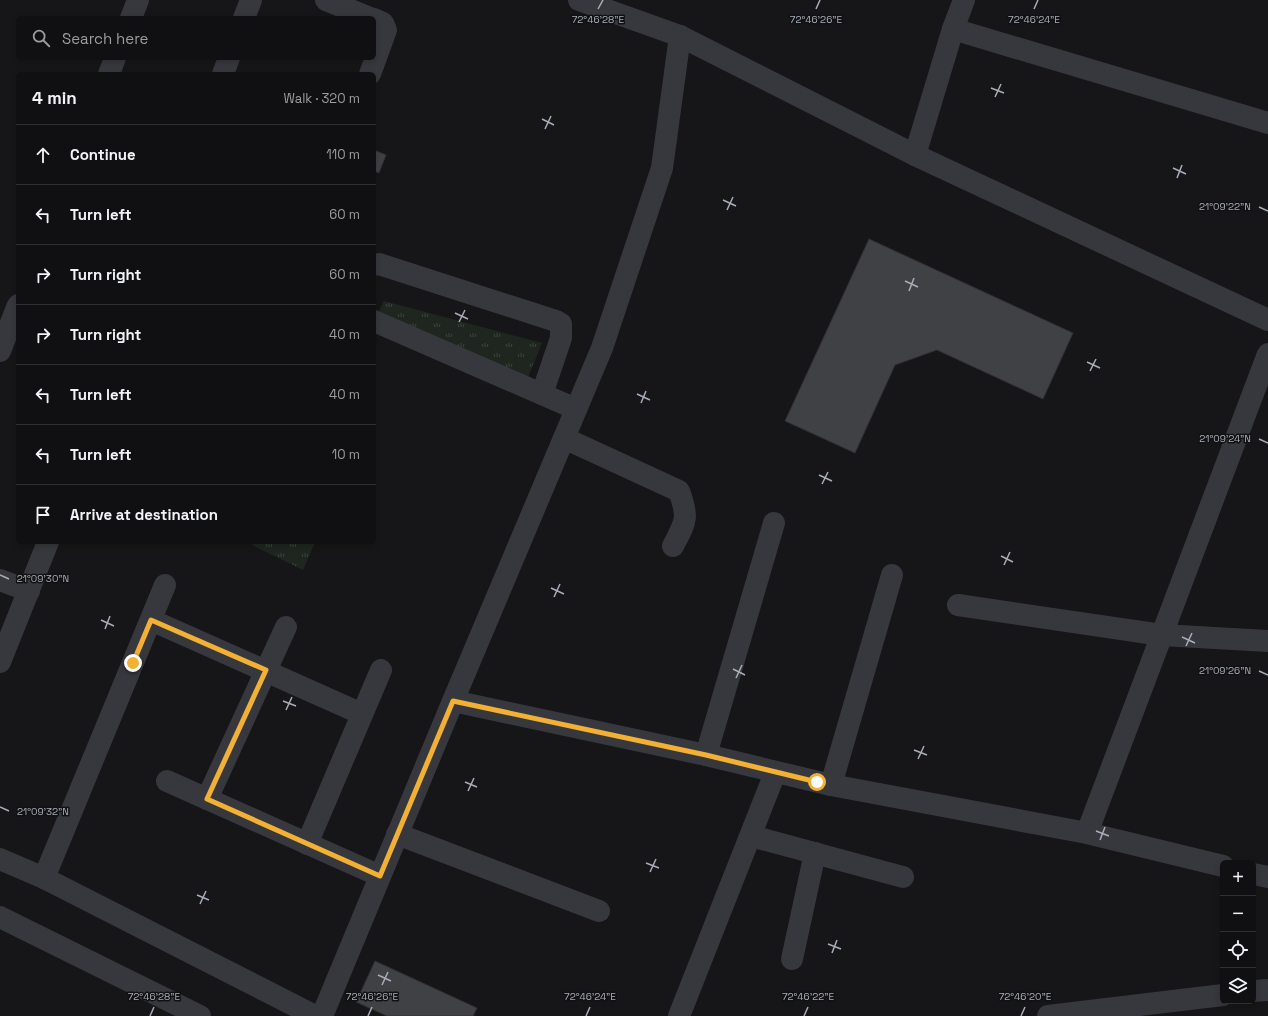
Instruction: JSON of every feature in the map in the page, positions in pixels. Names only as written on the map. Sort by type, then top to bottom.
[{"type":"street","points":[[132,16],[138,0]]},
{"type":"street","points":[[245,16],[251,0]]},
{"type":"street","points":[[326,0],[365,16]]},
{"type":"street","points":[[579,0],[620,7],[915,155],[1268,320]]},
{"type":"street","points":[[915,155],[953,29],[964,0]]},
{"type":"street","points":[[376,20],[383,23],[386,30],[376,58]]},
{"type":"street","points":[[953,29],[1268,123]]},
{"type":"street","points":[[322,1016],[602,348],[662,168],[680,36]]},
{"type":"street","points":[[110,72],[114,60]]},
{"type":"street","points":[[224,72],[228,60]]},
{"type":"street","points":[[371,72],[375,60]]},
{"type":"street","points":[[376,265],[394,268],[556,321],[561,324],[561,338],[542,394]]},
{"type":"street","points":[[0,351],[16,310]]},
{"type":"street","points":[[376,322],[576,410]]},
{"type":"street","points":[[1087,833],[1268,354]]},
{"type":"street","points":[[564,438],[679,491],[686,510],[683,526],[673,546]]},
{"type":"street","points":[[706,755],[774,523]]},
{"type":"street","points":[[0,662],[47,544]]},
{"type":"street","points":[[831,784],[892,575]]},
{"type":"street","points":[[0,580],[29,591]]},
{"type":"street","points":[[44,878],[165,585]]},
{"type":"street","points":[[958,605],[1162,635],[1268,641]]},
{"type":"street","points":[[151,620],[362,714]]},
{"type":"street","points":[[207,799],[286,627]]},
{"type":"street","points":[[307,844],[381,670]]},
{"type":"street","points":[[453,701],[706,755],[775,773],[1087,833],[1220,865]]},
{"type":"street","points":[[680,1016],[775,773]]},
{"type":"street","points":[[167,782],[380,876]]},
{"type":"street","points":[[397,834],[598,911]]},
{"type":"street","points":[[751,836],[903,877]]},
{"type":"street","points":[[792,958],[815,853]]},
{"type":"street","points":[[0,859],[44,878],[315,1016]]},
{"type":"street","points":[[1256,875],[1268,877]]},
{"type":"street","points":[[0,917],[200,1016]]},
{"type":"street","points":[[1256,991],[1268,990]]},
{"type":"street","points":[[1048,1016],[1220,995]]},
{"type":"green space","points":[[384,301],[542,343],[527,380],[376,322],[376,317]]},
{"type":"green space","points":[[252,544],[314,544],[303,570]]},
{"type":"building","points":[[376,151],[386,155],[379,173],[376,172]]},
{"type":"building","points":[[869,239],[1073,333],[1043,399],[937,350],[895,365],[855,453],[785,421]]},
{"type":"building","points":[[375,961],[477,1008],[473,1016],[387,1016],[356,1002]]},
{"type":"route","points":[[133,663],[151,620],[266,670],[207,799],[380,876],[453,701],[706,755],[817,782]]}]
